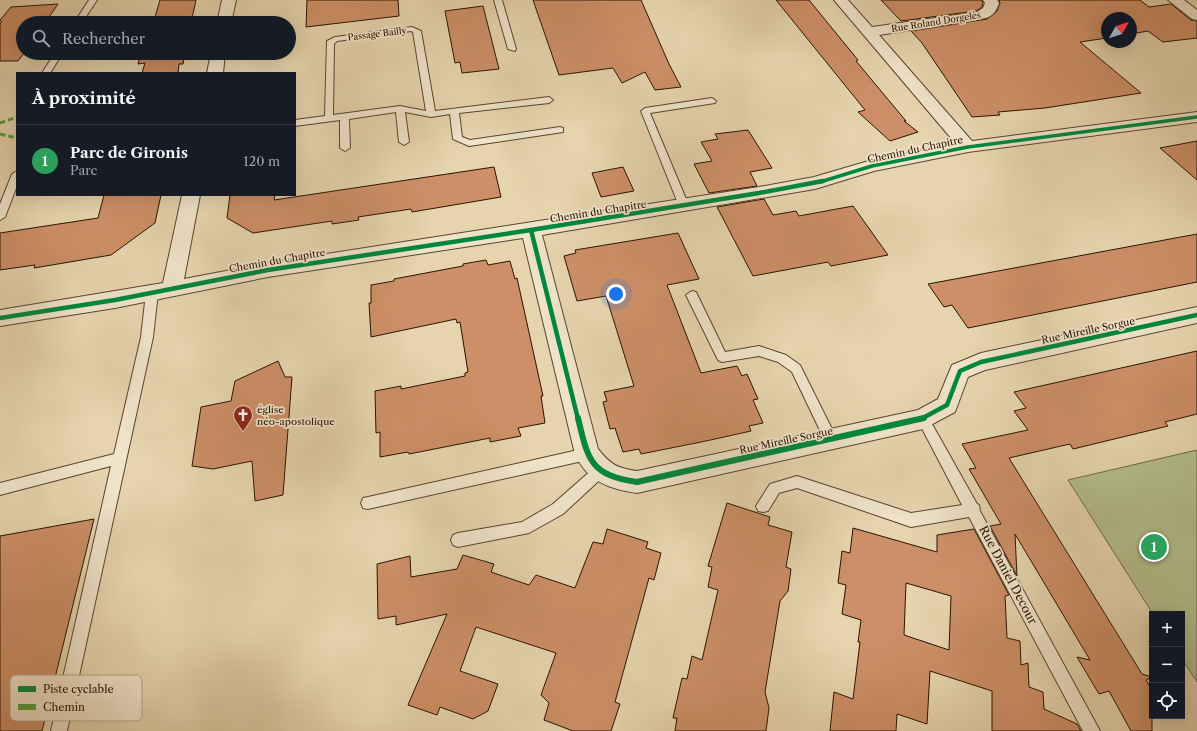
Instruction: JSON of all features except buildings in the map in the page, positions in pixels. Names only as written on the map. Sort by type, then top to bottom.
[{"type":"street","points":[[226,16],[229,0]]},
{"type":"street","points":[[841,0],[968,147]]},
{"type":"street","name":"Rue Roland Dorgelès","points":[[870,32],[978,16],[985,14],[991,9],[992,3],[990,0]]},
{"type":"street","points":[[1175,0],[1197,16]]},
{"type":"street","points":[[214,72],[217,60]]},
{"type":"street","name":"Chemin du Chapitre","points":[[0,318],[152,293],[268,270],[684,206],[815,183],[872,166],[968,147],[1197,117]]},
{"type":"street","points":[[172,289],[192,196]]},
{"type":"street","points":[[531,230],[594,462]]},
{"type":"street","name":"Rue Mireille Sorgue","points":[[594,462],[615,479],[637,482],[923,419],[947,405],[960,371],[981,362],[1197,315]]},
{"type":"lane","points":[[83,16],[93,0]]},
{"type":"lane","points":[[498,0],[512,49]]},
{"type":"lane","name":"Passage Bailly","points":[[329,118],[330,43],[335,39],[412,29],[416,32],[431,114]]},
{"type":"lane","points":[[47,72],[54,60]]},
{"type":"lane","points":[[296,123],[400,109],[431,114],[549,100]]},
{"type":"lane","points":[[684,206],[645,111],[712,101]]},
{"type":"lane","points":[[400,109],[404,142]]},
{"type":"lane","points":[[454,112],[458,139],[469,142],[560,130]]},
{"type":"lane","points":[[344,116],[345,148]]},
{"type":"lane","points":[[0,216],[16,176]]},
{"type":"lane","points":[[72,675],[147,337],[152,293]]},
{"type":"lane","points":[[692,295],[722,358],[759,351],[782,358],[796,369],[831,439]]},
{"type":"lane","name":"Rue Daniel Decour","points":[[923,419],[974,510],[1092,731]]},
{"type":"lane","points":[[0,489],[121,458]]},
{"type":"lane","points":[[368,503],[594,462]]},
{"type":"lane","points":[[458,540],[524,528],[558,510],[594,462]]},
{"type":"lane","points":[[763,506],[775,488],[797,482],[911,520],[974,510]]},
{"type":"lane","points":[[59,731],[61,721]]},
{"type":"green space","points":[[1197,450],[1197,682],[1185,664],[1185,611],[1151,611],[1068,480]]},
{"type":"marked path","points":[[0,123],[16,117]]},
{"type":"marked path","points":[[0,134],[16,138]]},
{"type":"cycle path","points":[[0,318],[115,300],[268,270],[531,230],[759,193],[815,183],[872,166],[968,147],[1197,117]]},
{"type":"cycle path","points":[[531,230],[587,454],[598,468],[608,475],[619,479],[637,482],[923,419],[947,405],[960,371],[981,362],[1197,315]]},
{"type":"place","name":"église néo-apostolique","points":[[243,432]]},
{"type":"place","name":"Parc de Gironis","points":[[1154,547]]}]
